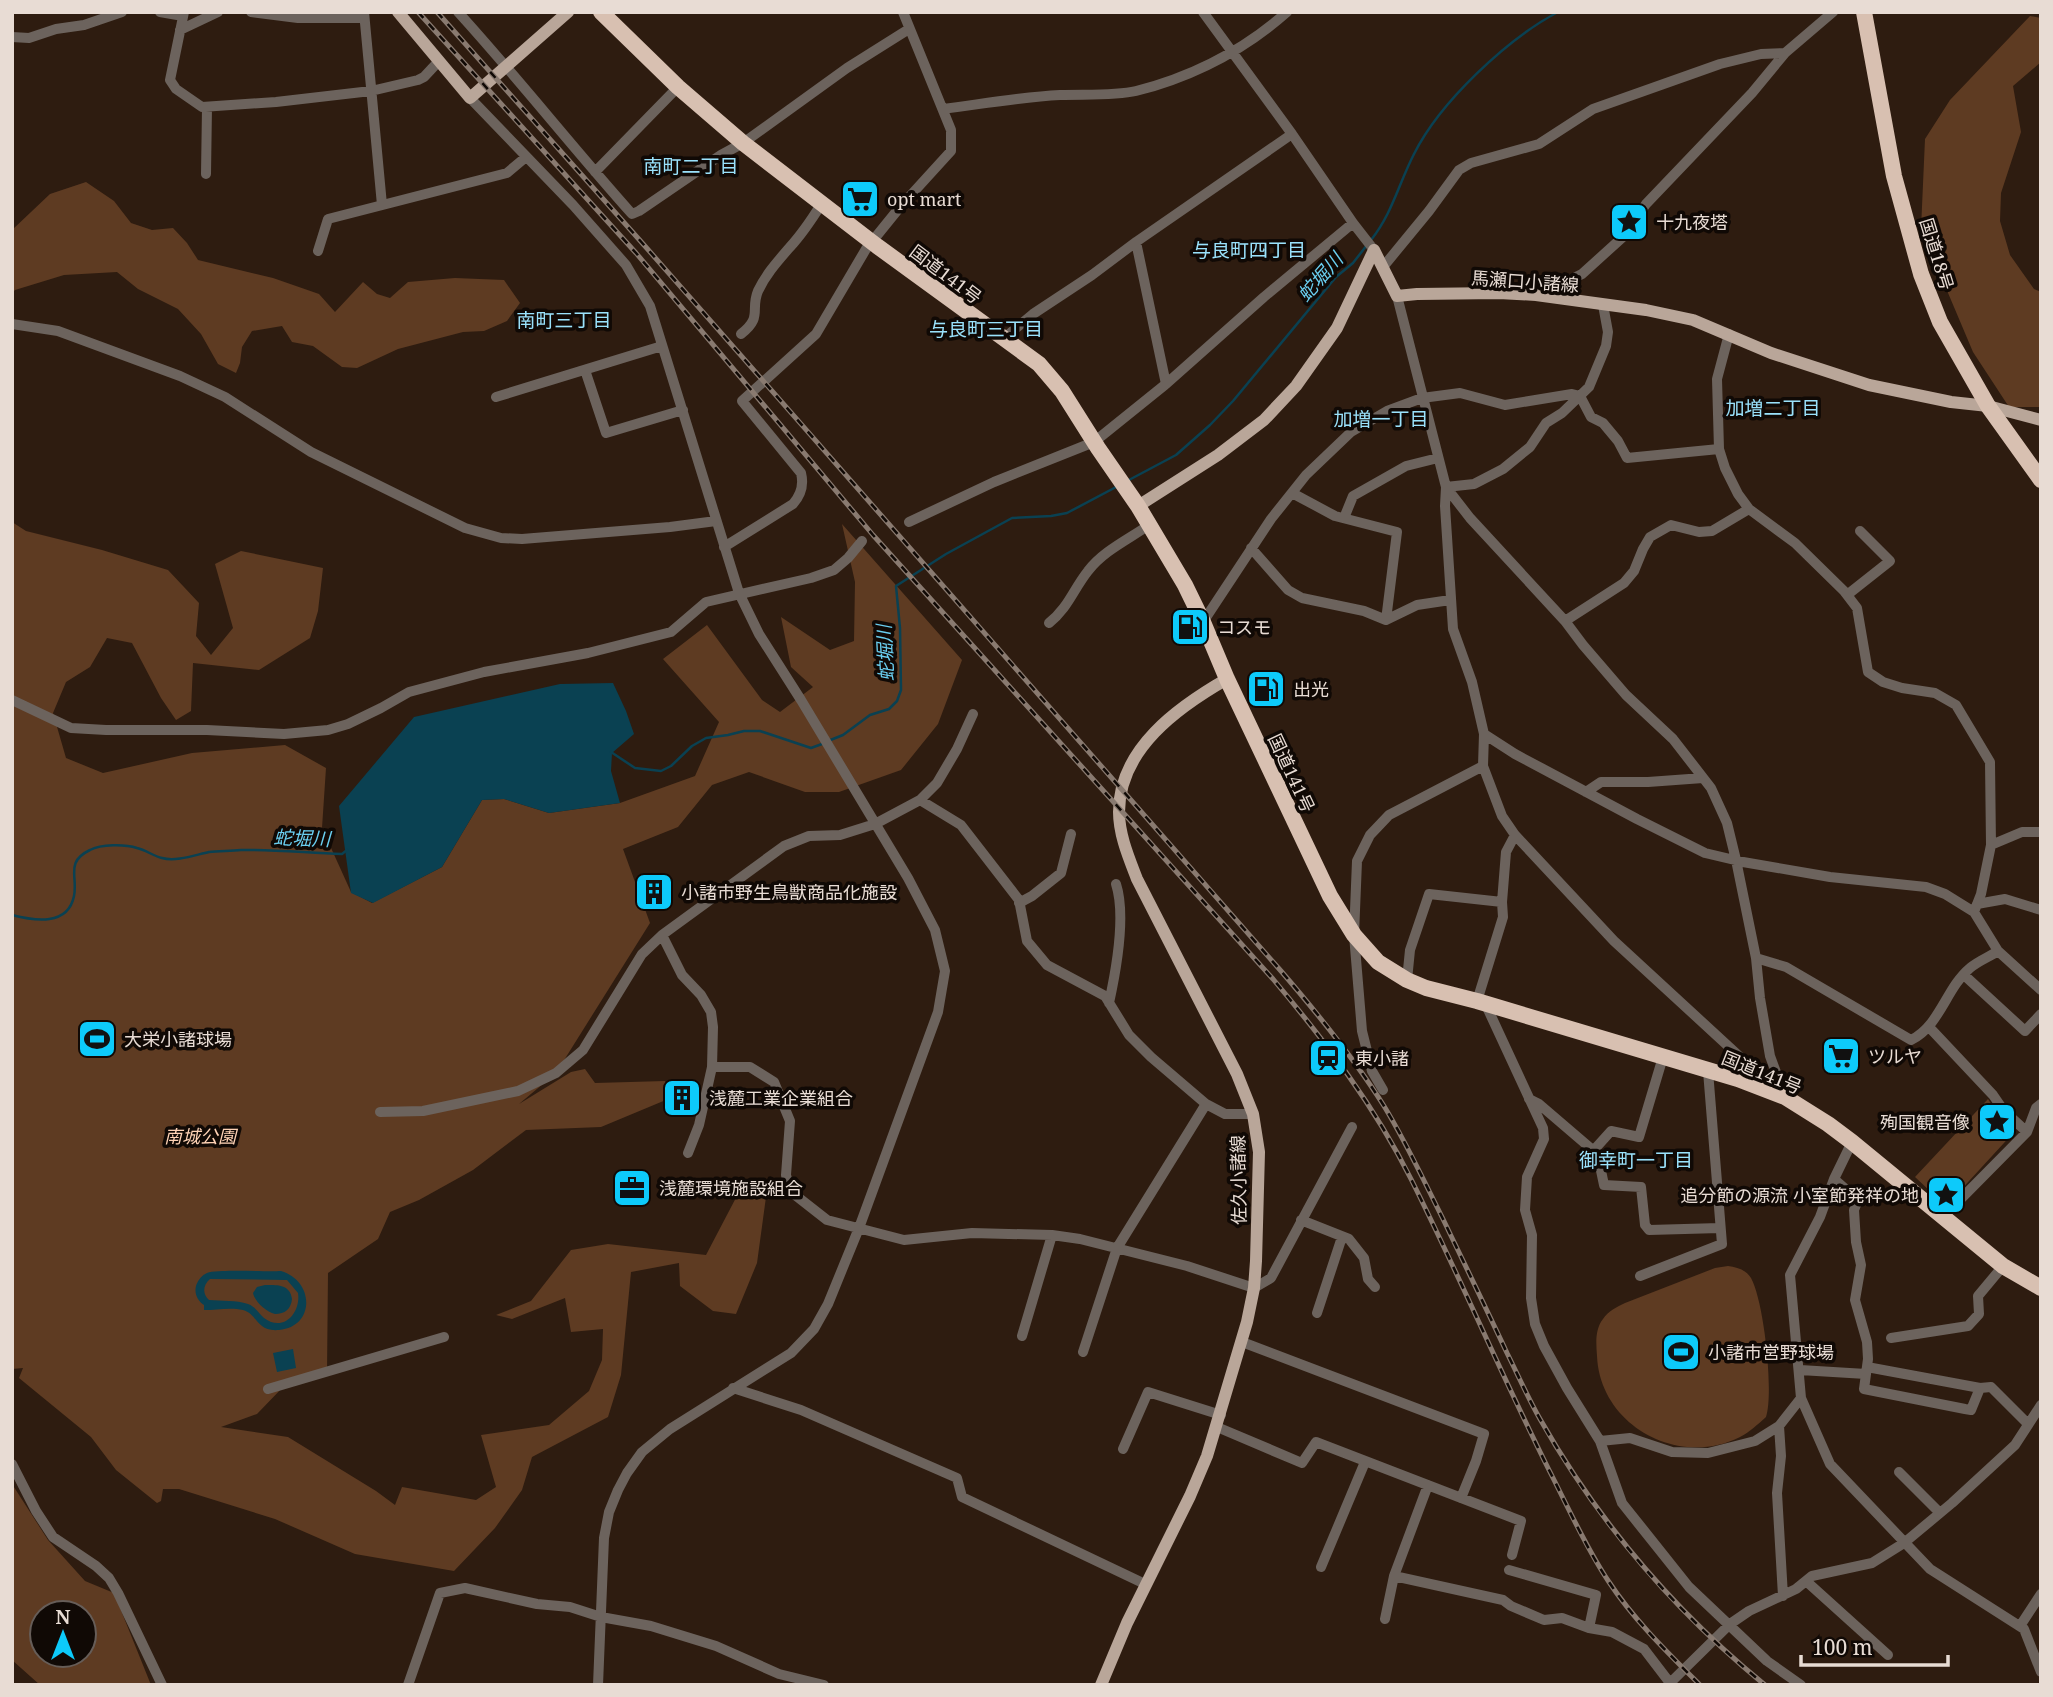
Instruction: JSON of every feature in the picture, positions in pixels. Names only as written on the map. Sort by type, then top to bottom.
[{"type":"highway","name":"国道141号","points":[[601,12],[678,87],[743,143],[872,242],[1039,364],[1062,391],[1138,506],[1185,586],[1330,896],[1354,935],[1378,962],[1426,988],[1738,1079],[1784,1097],[1852,1142],[2003,1266],[2041,1288]]},
{"type":"highway","name":"国道18号","points":[[1864,12],[1894,176],[1921,274],[1940,322],[1988,407],[2041,480]]},
{"type":"main road","points":[[398,12],[438,62],[474,95],[568,12]]},
{"type":"main road","points":[[1374,250],[1397,296]]},
{"type":"main road","points":[[1138,506],[1218,455],[1264,419],[1296,386],[1337,328],[1374,250]]},
{"type":"main road","name":"馬瀬口小諸線","points":[[1397,296],[1499,293],[1536,295],[1646,310],[1693,320],[1771,352],[1869,385],[1988,407],[2041,420]]},
{"type":"main road","name":"佐久小諸線","points":[[1101,1685],[1145,1584],[1200,1475],[1242,1342],[1254,1288],[1259,1152],[1253,1114],[1237,1074],[1137,879],[1126,852],[1119,812],[1124,782],[1134,757],[1166,721],[1188,703],[1227,679]]},
{"type":"street","points":[[12,37],[29,38],[122,12]]},
{"type":"street","points":[[160,12],[184,14],[170,79],[176,89],[202,107],[276,103],[371,91],[424,77],[438,62]]},
{"type":"street","points":[[180,30],[218,12]]},
{"type":"street","points":[[251,12],[298,18],[364,15],[382,205]]},
{"type":"street","points":[[458,12],[632,214],[743,143],[847,68],[909,29]]},
{"type":"street","points":[[724,547],[793,504],[801,493],[801,473],[742,401],[816,334],[872,242],[951,150],[951,130],[903,12]]},
{"type":"street","points":[[1203,12],[1374,250]]},
{"type":"street","points":[[943,109],[1058,95],[1134,92],[1199,69],[1232,52],[1273,25],[1287,12]]},
{"type":"street","points":[[1499,293],[1572,279],[1582,274],[1624,236],[1646,204],[1701,149],[1786,53],[1827,15]]},
{"type":"street","points":[[1383,267],[1430,211],[1459,170],[1471,163],[1539,144],[1593,109],[1720,64],[1761,54],[1786,53]]},
{"type":"street","points":[[595,172],[678,87]]},
{"type":"street","points":[[474,95],[526,157],[626,265],[650,306],[739,593],[759,634],[908,878],[934,930],[945,971],[938,1012],[859,1228],[828,1304],[814,1329],[791,1353],[670,1429],[642,1452],[627,1473],[609,1512],[604,1538],[598,1685]]},
{"type":"street","points":[[206,174],[207,107]]},
{"type":"street","points":[[1003,339],[1033,314],[1093,275],[1292,134]]},
{"type":"street","points":[[318,251],[328,219],[507,173],[526,157]]},
{"type":"street","points":[[741,334],[751,326],[757,294],[773,265],[809,224],[822,203]]},
{"type":"street","points":[[909,522],[994,482],[1094,442],[1166,384],[1353,223]]},
{"type":"street","points":[[1136,242],[1166,384]]},
{"type":"street","points":[[1397,296],[1446,487],[1444,503],[1453,629],[1472,682],[1484,734],[1483,766],[1502,816],[1516,835],[1614,941],[1784,1097]]},
{"type":"street","points":[[1446,487],[1474,484],[1503,469],[1530,447],[1546,423],[1589,387],[1606,346],[1608,332],[1604,305]]},
{"type":"street","points":[[12,324],[58,331],[180,376],[225,397],[311,452],[465,528],[489,535],[523,539],[716,521]]},
{"type":"street","points":[[1729,334],[1717,379],[1719,449],[1738,494],[1749,509],[1795,543],[1857,608],[1868,672],[1883,682],[1935,693],[1956,705],[1990,762],[1991,845],[1976,908]]},
{"type":"street","points":[[496,397],[662,346]]},
{"type":"street","points":[[586,370],[606,433],[683,410]]},
{"type":"street","points":[[1203,622],[1251,548],[1306,475],[1351,432],[1387,411],[1422,398],[1460,393],[1505,405],[1572,394],[1580,396],[1591,417],[1603,424],[1618,440],[1627,458],[1719,449]]},
{"type":"street","points":[[1344,518],[1353,496],[1406,466],[1438,458]]},
{"type":"street","points":[[1446,487],[1565,621],[1626,695],[1673,739],[1711,788],[1727,823],[1736,860],[1756,958],[1770,1056],[1784,1097]]},
{"type":"street","points":[[1292,493],[1335,516],[1397,531],[1386,620]]},
{"type":"street","points":[[1565,621],[1624,583],[1634,570],[1650,537],[1671,526],[1699,532],[1712,531],[1749,509]]},
{"type":"street","points":[[1049,623],[1061,614],[1095,563],[1149,525]]},
{"type":"street","points":[[1847,595],[1891,561],[1860,531]]},
{"type":"street","points":[[12,699],[71,728],[284,734],[328,730],[382,708],[409,692],[484,672],[588,653],[671,632],[706,602],[834,570],[862,541]]},
{"type":"street","points":[[1251,548],[1289,590],[1302,598],[1364,611],[1386,620],[1417,605],[1450,600]]},
{"type":"street","points":[[380,1112],[423,1111],[519,1091],[556,1073],[583,1050],[642,954],[662,934],[784,846],[809,836],[840,835],[875,824],[920,800],[937,783],[973,714]]},
{"type":"street","points":[[1484,734],[1515,754],[1705,853],[1830,877],[1926,887],[1976,908],[1998,951],[2041,990]]},
{"type":"street","points":[[1383,1090],[1372,1072],[1362,1031],[1354,935],[1357,861],[1370,835],[1389,815],[1483,766]]},
{"type":"street","points":[[1586,792],[1601,782],[1703,778]]},
{"type":"street","points":[[920,800],[961,825],[1019,903],[1027,942],[1047,965],[1105,996],[1129,1035],[1206,1104],[1225,1114],[1253,1114]]},
{"type":"street","points":[[1991,845],[2022,832],[2041,832]]},
{"type":"street","points":[[1019,903],[1060,873],[1071,834]]},
{"type":"street","points":[[1516,835],[1506,852],[1503,917],[1481,1002],[1543,1128],[1544,1139],[1527,1177],[1525,1194],[1525,1210],[1532,1235],[1531,1298],[1535,1324],[1567,1388],[1600,1441],[1622,1503],[1689,1587],[1767,1661],[1801,1685]]},
{"type":"street","points":[[1110,1003],[1117,965],[1120,897],[1116,884]]},
{"type":"street","points":[[1407,980],[1410,950],[1429,894],[1502,902]]},
{"type":"street","points":[[1976,908],[2005,899],[2041,910]]},
{"type":"street","points":[[662,934],[682,975],[701,995],[711,1012],[713,1027],[712,1067],[699,1125],[688,1153]]},
{"type":"street","points":[[1756,958],[1786,967],[1911,1041],[1923,1035],[1969,969],[1998,951]]},
{"type":"street","points":[[1964,975],[2025,1031],[2041,1014]]},
{"type":"street","points":[[1929,1027],[2026,1132]]},
{"type":"street","points":[[1593,1151],[1611,1131],[1639,1137],[1663,1057]]},
{"type":"street","points":[[712,1067],[750,1067],[774,1082],[790,1121],[786,1175],[790,1191],[827,1220],[904,1241],[972,1233],[1080,1238],[1188,1266],[1254,1288],[1271,1278],[1352,1127]]},
{"type":"street","points":[[1640,1276],[1722,1244],[1708,1071]]},
{"type":"street","points":[[1529,1099],[1539,1104],[1593,1151],[1599,1161],[1604,1185],[1641,1186],[1645,1225],[1649,1230],[1720,1228]]},
{"type":"street","points":[[1083,1352],[1117,1248],[1206,1104]]},
{"type":"street","points":[[1942,1217],[2026,1132],[2036,1108],[2041,1104]]},
{"type":"street","points":[[1852,1142],[1820,1217],[1790,1275],[1801,1398],[1830,1464],[1930,1569],[2024,1629],[2037,1656],[2041,1672]]},
{"type":"street","points":[[1834,1179],[1858,1200],[1854,1210],[1861,1265],[1855,1300],[1867,1342],[1864,1389],[1971,1409],[1980,1388]]},
{"type":"street","points":[[1301,1220],[1349,1239],[1364,1258],[1368,1279],[1375,1287]]},
{"type":"street","points":[[1022,1336],[1052,1235]]},
{"type":"street","points":[[1317,1313],[1342,1237]]},
{"type":"street","points":[[1891,1338],[1968,1326],[1979,1314],[1978,1296],[2003,1266]]},
{"type":"street","points":[[268,1389],[444,1337]]},
{"type":"street","points":[[1242,1342],[1484,1434],[1461,1498]]},
{"type":"street","points":[[1800,1370],[1866,1370],[1980,1388],[1991,1387],[2028,1424]]},
{"type":"street","points":[[733,1388],[801,1410],[957,1478],[962,1497],[1145,1584]]},
{"type":"street","points":[[1123,1448],[1148,1392],[1219,1421],[1302,1463],[1315,1442],[1521,1521],[1512,1555]]},
{"type":"street","points":[[1600,1441],[1630,1438],[1672,1452],[1708,1453],[1755,1441],[1779,1426],[1801,1398]]},
{"type":"street","points":[[1394,1576],[1503,1600],[1544,1620],[1562,1618],[1589,1628],[1612,1632],[1644,1649],[1671,1682],[1730,1625],[1749,1611],[1765,1602],[1783,1597],[1812,1576],[1872,1563],[1904,1543],[2014,1445],[2041,1405]]},
{"type":"street","points":[[1779,1426],[1781,1456],[1777,1493],[1783,1597]]},
{"type":"street","points":[[1321,1567],[1365,1462]]},
{"type":"street","points":[[12,1464],[53,1537],[109,1578],[162,1685]]},
{"type":"street","points":[[1899,1472],[1940,1513]]},
{"type":"street","points":[[1385,1619],[1394,1576],[1428,1485]]},
{"type":"street","points":[[1509,1570],[1596,1595],[1589,1628]]},
{"type":"street","points":[[1807,1581],[1888,1655]]},
{"type":"street","points":[[408,1685],[440,1594],[465,1588],[537,1604],[570,1607],[601,1617],[651,1626],[716,1646],[777,1679],[824,1685]]},
{"type":"street","points":[[2020,1626],[2041,1594]]},
{"type":"green space","points":[[2030,16],[2041,18],[2041,62],[2013,86],[2021,132],[2001,193],[2000,221],[2010,255],[2034,289],[2041,292],[2041,407],[2009,407],[1973,352],[1921,229],[1925,139],[1950,100]]},
{"type":"green space","points":[[86,182],[114,201],[131,223],[152,230],[173,228],[198,260],[273,278],[319,294],[335,312],[363,282],[377,294],[390,298],[408,282],[455,278],[504,280],[520,303],[507,321],[484,331],[463,332],[398,349],[357,368],[342,367],[313,346],[292,342],[282,326],[252,331],[242,347],[236,373],[218,364],[201,334],[178,309],[138,289],[117,272],[64,275],[12,293],[12,230],[50,194]]},
{"type":"green space","name":"南城公園","points":[[12,522],[26,531],[168,570],[199,603],[196,636],[211,655],[233,628],[215,564],[241,551],[323,568],[318,611],[310,638],[259,670],[193,663],[191,711],[176,720],[161,698],[132,643],[107,638],[90,667],[66,682],[53,713],[66,758],[103,773],[192,753],[285,745],[326,768],[322,828],[351,892],[372,903],[442,867],[482,800],[504,799],[549,813],[620,803],[695,776],[719,722],[663,659],[707,625],[762,700],[780,712],[813,687],[791,667],[781,617],[830,650],[854,641],[855,582],[842,524],[962,660],[938,724],[901,770],[839,792],[805,792],[749,772],[712,785],[678,827],[623,849],[650,923],[556,1073],[519,1104],[571,1072],[585,1069],[595,1083],[665,1081],[673,1097],[601,1127],[526,1130],[473,1170],[419,1200],[390,1212],[378,1239],[328,1273],[327,1373],[285,1385],[257,1414],[221,1427],[288,1437],[395,1505],[402,1487],[476,1500],[496,1487],[481,1435],[549,1425],[589,1391],[602,1360],[603,1329],[571,1332],[565,1298],[512,1319],[496,1315],[531,1301],[571,1250],[608,1244],[706,1255],[739,1192],[766,1197],[757,1263],[736,1314],[713,1311],[680,1286],[679,1263],[631,1272],[621,1375],[608,1417],[532,1457],[522,1490],[495,1528],[454,1571],[355,1554],[275,1519],[179,1489],[163,1489],[161,1501],[157,1503],[116,1470],[91,1437],[19,1378],[23,1368],[12,1369]]},
{"type":"green space","points":[[1988,1099],[2001,1119],[2015,1131],[1946,1206],[1915,1177]]},
{"type":"green space","name":"小諸市営野球場","points":[[1728,1266],[1741,1269],[1749,1275],[1756,1290],[1764,1326],[1768,1369],[1766,1417],[1744,1435],[1716,1445],[1692,1447],[1669,1443],[1647,1434],[1627,1421],[1612,1403],[1602,1381],[1597,1356],[1596,1341],[1600,1323],[1607,1314],[1625,1303],[1715,1268]]},
{"type":"green space","points":[[12,1484],[48,1540],[85,1581],[114,1593],[151,1685],[40,1685],[12,1660]]},
{"type":"water","points":[[613,683],[634,734],[612,753],[611,771],[620,803],[549,813],[504,799],[482,800],[442,867],[373,903],[351,893],[339,806],[414,717],[560,684]]},
{"type":"water","points":[[281,1271],[292,1276],[305,1293],[304,1313],[291,1327],[271,1330],[261,1326],[252,1315],[243,1310],[204,1310],[204,1305],[196,1294],[198,1282],[207,1273]],"holes":[[[210,1279],[287,1280],[298,1293],[297,1307],[290,1318],[278,1323],[264,1318],[248,1304],[209,1300],[204,1292]]]},
{"type":"water","points":[[282,1286],[289,1290],[292,1299],[287,1310],[275,1314],[258,1303],[253,1293],[257,1287]]},
{"type":"water","points":[[293,1349],[296,1368],[277,1372],[273,1353]]},
{"type":"waterway","name":"蛇堀川","points":[[1371,240],[1390,209],[1414,154],[1440,114],[1497,55],[1558,12]]},
{"type":"waterway","name":"蛇堀川","points":[[1127,481],[1176,455],[1210,425],[1336,277],[1353,263],[1367,245]]},
{"type":"waterway","name":"蛇堀川","points":[[828,741],[843,735],[870,715],[889,709],[897,701],[901,690],[896,586],[946,554],[1012,518],[1067,513],[1118,486]]},
{"type":"waterway","name":"蛇堀川","points":[[611,752],[635,768],[661,771],[706,738],[744,731],[760,731],[811,748],[822,744]]},
{"type":"waterway","name":"蛇堀川","points":[[12,915],[40,920],[58,917],[65,912],[71,906],[74,896],[74,870],[78,859],[90,850],[100,847],[132,847],[167,859],[241,850],[342,854],[347,850]]},
{"type":"railway","points":[[418,12],[636,253],[873,535],[1273,979],[1330,1050],[1397,1152],[1531,1434],[1593,1555],[1629,1610],[1700,1685]]},
{"type":"railway","points":[[437,12],[1322,1020],[1392,1120],[1443,1219],[1531,1403],[1587,1494],[1668,1595],[1765,1685]]},
{"type":"place","name":"opt mart","points":[[860,199]]},
{"type":"place","name":"十九夜塔","points":[[1629,222]]},
{"type":"place","name":"コスモ","points":[[1190,627]]},
{"type":"place","name":"出光","points":[[1266,689]]},
{"type":"place","name":"小諸市野生鳥獣商品化施設","points":[[654,892]]},
{"type":"place","name":"大栄小諸球場","points":[[97,1039]]},
{"type":"place","name":"ツルヤ","points":[[1841,1056]]},
{"type":"place","name":"東小諸","points":[[1328,1058]]},
{"type":"place","name":"浅麓工業企業組合","points":[[682,1098]]},
{"type":"place","name":"殉国観音像","points":[[1997,1122]]},
{"type":"place","name":"浅麓環境施設組合","points":[[632,1188]]},
{"type":"place","name":"追分節の源流 小室節発祥の地","points":[[1946,1195]]},
{"type":"place","name":"小諸市営野球場","points":[[1681,1352]]},
{"type":"district","name":"南町二丁目","points":[[691,166]]},
{"type":"district","name":"与良町四丁目","points":[[1249,250]]},
{"type":"district","name":"南町三丁目","points":[[564,320]]},
{"type":"district","name":"与良町三丁目","points":[[986,329]]},
{"type":"district","name":"加増二丁目","points":[[1773,408]]},
{"type":"district","name":"加増一丁目","points":[[1381,419]]},
{"type":"district","name":"御幸町一丁目","points":[[1636,1160]]}]
